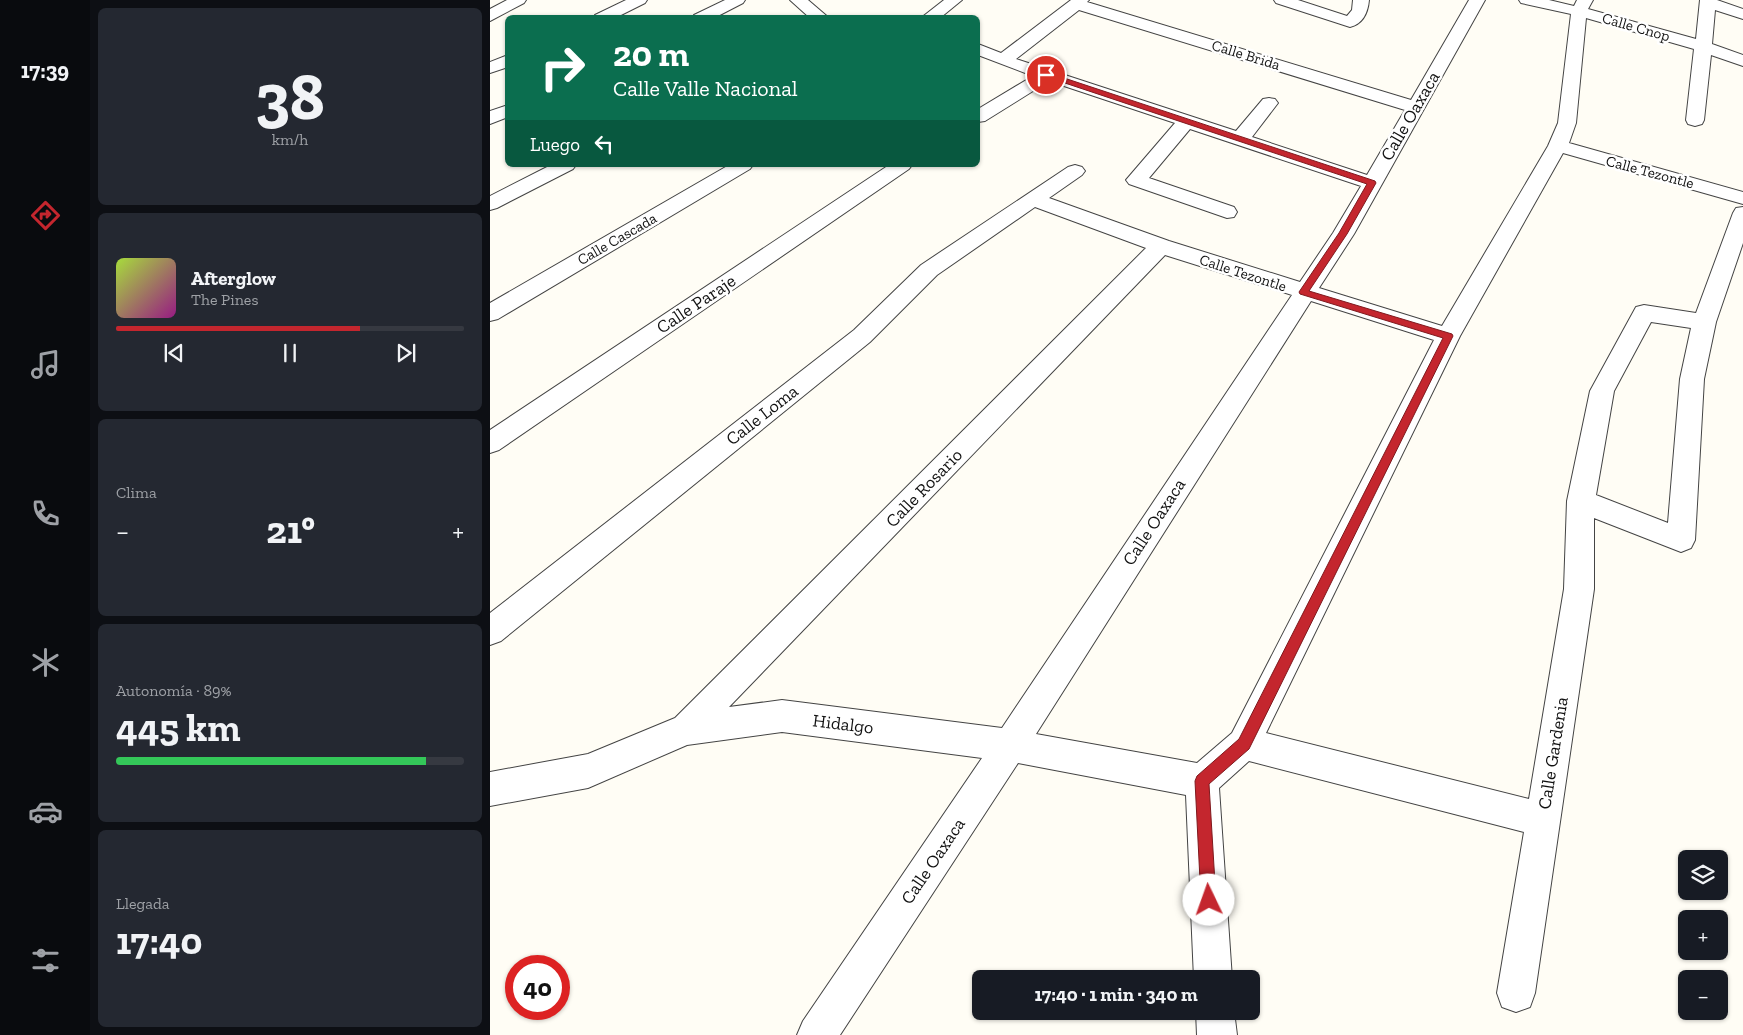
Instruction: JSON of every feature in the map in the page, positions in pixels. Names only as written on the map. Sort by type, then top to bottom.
[{"type":"street","points":[[490,16],[518,0]]},
{"type":"street","points":[[608,15],[640,0]]},
{"type":"street","points":[[706,15],[737,0]]},
{"type":"street","points":[[933,15],[954,0]]},
{"type":"street","points":[[1282,0],[1350,22],[1360,11],[1361,0]]},
{"type":"street","name":"Calle Oaxaca","points":[[817,1035],[1010,746],[1342,234],[1477,0]]},
{"type":"street","name":"Calle Cnop","points":[[1528,0],[1582,5],[1743,61]]},
{"type":"street","points":[[803,1],[818,15]]},
{"type":"street","points":[[1695,120],[1708,1],[1743,14]]},
{"type":"street","points":[[1003,60],[1079,2]]},
{"type":"street","name":"Calle Brida","points":[[1079,2],[1416,107]]},
{"type":"street","points":[[1212,970],[1202,781],[1244,744],[1448,336],[1558,146],[1566,123],[1582,5]]},
{"type":"street","points":[[980,50],[1046,75],[1372,183]]},
{"type":"street","points":[[490,68],[505,61]]},
{"type":"street","points":[[980,116],[1046,75]]},
{"type":"street","points":[[1240,139],[1269,103]]},
{"type":"street","points":[[490,118],[505,111]]},
{"type":"street","points":[[1187,121],[1136,180],[1227,212]]},
{"type":"street","name":"Calle Tezontle","points":[[1558,146],[1743,198]]},
{"type":"street","points":[[490,204],[562,167]]},
{"type":"street","name":"Calle Cascada","points":[[490,313],[740,167]]},
{"type":"street","name":"Calle Paraje","points":[[490,443],[899,167]]},
{"type":"street","name":"Calle Loma","points":[[490,632],[862,336],[928,270],[1075,171]]},
{"type":"street","name":"Calle Tezontle","points":[[1032,199],[1161,246],[1448,336]]},
{"type":"street","points":[[1581,500],[1681,540],[1692,379],[1704,322],[1743,213]]},
{"type":"street","name":"Calle Rosario","points":[[686,729],[1161,246]]},
{"type":"street","name":"Calle Gardenia","points":[[1244,744],[1542,819],[1579,589],[1581,500],[1602,391],[1644,313],[1704,322]]},
{"type":"street","name":"Hidalgo","points":[[490,789],[588,771],[686,729],[782,716],[1010,746],[1202,781]]},
{"type":"street","points":[[1516,993],[1542,819]]},
{"type":"street","points":[[1215,1020],[1216,1035]]},
{"type":"route","points":[[1046,75],[1372,183],[1342,234],[1304,292],[1448,336],[1244,744],[1202,781],[1209,900]]}]
